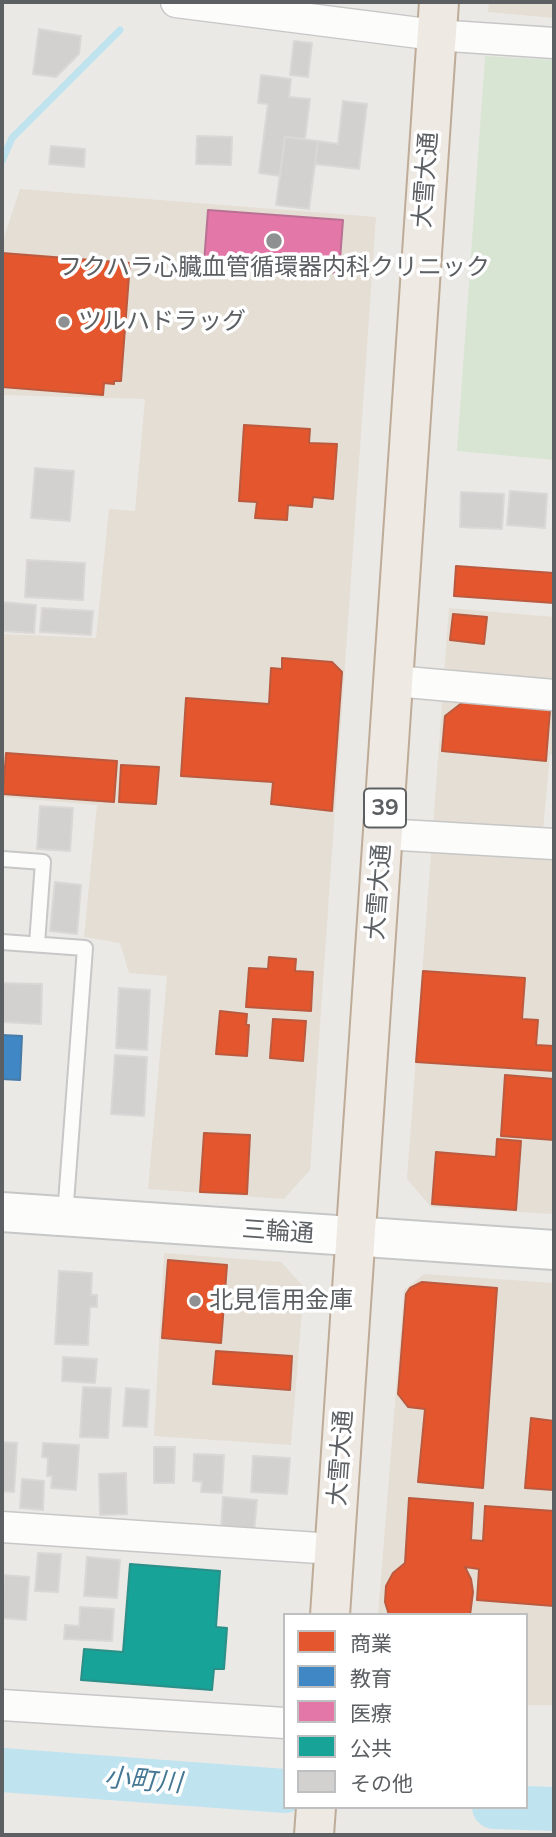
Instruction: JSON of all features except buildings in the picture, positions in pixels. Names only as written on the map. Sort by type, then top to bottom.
[{"type":"highway","name":"大雪大通","points":[[330,1613],[437,19]]},
{"type":"highway","points":[[314,1835],[316,1809]]},
{"type":"street","points":[[176,2],[437,19],[554,43]]},
{"type":"street","points":[[394,681],[554,695]]},
{"type":"street","points":[[383,834],[554,844]]},
{"type":"street","name":"三輪通","points":[[2,1212],[554,1250]]},
{"type":"street","points":[[2,1527],[334,1549]]},
{"type":"street","points":[[2,1705],[283,1723]]},
{"type":"lane","points":[[3,859],[43,862],[37,944]]},
{"type":"lane","points":[[2,942],[85,948],[65,1216]]},
{"type":"shaded area","points":[[489,2],[554,2],[554,18],[488,12]]},
{"type":"shaded area","points":[[20,189],[376,217],[310,1170],[284,1199],[148,1189],[167,976],[129,973],[120,943],[84,937],[97,805],[2,797],[2,634],[96,638],[109,509],[135,511],[145,399],[2,395],[2,243]]},
{"type":"shaded area","points":[[449,608],[554,617],[554,755],[550,755],[541,852],[554,854],[554,1214],[431,1207],[407,1179]]},
{"type":"shaded area","points":[[164,1253],[281,1262],[304,1287],[291,1445],[154,1436]]},
{"type":"shaded area","points":[[424,1274],[554,1283],[554,1705],[528,1705],[528,1613],[378,1613],[404,1290]]},
{"type":"green space","points":[[485,56],[554,60],[554,460],[457,451]]},
{"type":"waterway","points":[[2,161],[12,138],[120,30]]},
{"type":"waterway","name":"小町川","points":[[2,1770],[283,1791]]},
{"type":"waterway","name":"小町川","points":[[528,1808],[554,1809]]},
{"type":"place","name":"フクハラ心臓血管循環器内科クリニック","points":[[274,241]]},
{"type":"place","name":"ツルハドラッグ","points":[[64,322]]},
{"type":"place","name":"北見信用金庫","points":[[195,1301]]}]
